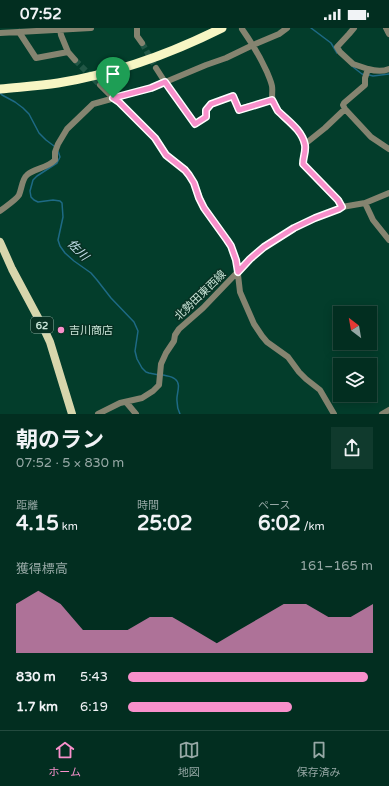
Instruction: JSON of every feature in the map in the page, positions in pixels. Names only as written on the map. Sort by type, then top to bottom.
[{"type":"highway","points":[[0,88],[57,83],[108,72],[166,53],[222,28]]},
{"type":"main road","name":"62","points":[[0,242],[3,251],[50,342],[72,414]]},
{"type":"street","points":[[0,33],[7,30],[19,32],[50,29],[60,30],[91,28]]},
{"type":"street","points":[[137,28],[137,36],[142,43]]},
{"type":"street","points":[[0,211],[18,196],[26,175],[52,163],[58,144],[67,129],[93,104],[151,88],[226,58],[279,34],[287,28]]},
{"type":"street","points":[[354,28],[337,47],[340,52],[353,64],[367,73],[389,69]]},
{"type":"street","points":[[386,28],[389,34]]},
{"type":"street","points":[[242,29],[262,62],[273,88],[272,100],[278,110],[293,124],[302,136],[306,151],[303,158],[303,164],[338,200],[342,207]]},
{"type":"street","points":[[60,30],[60,35],[68,52],[75,60]]},
{"type":"street","points":[[19,32],[36,58],[68,52]]},
{"type":"street","points":[[156,68],[195,124],[206,117],[206,110],[211,104],[233,96],[239,110],[272,100]]},
{"type":"street","points":[[367,73],[365,85],[343,105],[371,137],[389,149]]},
{"type":"street","points":[[100,85],[155,138],[166,155],[189,175],[194,183],[204,208],[231,246],[236,260],[240,292],[254,324],[262,336],[272,346],[284,353],[306,380],[320,390],[334,414]]},
{"type":"street","points":[[305,144],[345,109]]},
{"type":"street","name":"北勢田東西線","points":[[98,414],[120,403],[142,398],[154,391],[159,386],[161,364],[179,329],[203,308],[250,259],[264,247],[315,218],[342,207],[364,203],[389,193]]},
{"type":"street","points":[[364,203],[373,220],[389,240]]},
{"type":"street","points":[[126,402],[136,414]]},
{"type":"street","points":[[382,414],[389,410]]},
{"type":"waterway","points":[[311,28],[331,43],[337,53]]},
{"type":"waterway","points":[[353,67],[365,75]]},
{"type":"waterway","points":[[369,75],[389,74]]},
{"type":"waterway","name":"佐川","points":[[0,93],[23,108],[29,114],[39,133],[54,146]]},
{"type":"waterway","name":"佐川","points":[[58,151],[60,157],[57,163],[33,180],[30,191],[31,197],[38,202],[53,200],[60,201],[62,203],[63,217],[58,240],[60,246],[74,261],[91,273],[111,298],[134,322],[138,331],[135,351],[137,359],[146,372],[159,375]]},
{"type":"waterway","name":"佐川","points":[[163,375],[172,377],[177,381],[177,405],[180,414]]},
{"type":"tunnel","points":[[142,43],[156,68]]},
{"type":"tunnel","points":[[75,60],[100,85]]},
{"type":"place","name":"吉川商店","points":[[61,330]]},
{"type":"route","points":[[165,82],[195,124],[206,117],[206,110],[211,104],[233,96],[239,110],[272,100],[278,110],[293,124],[302,136],[306,151],[303,158],[303,164],[338,200],[342,207],[294,228],[264,247],[238,272],[231,246],[204,208],[194,183],[189,175],[166,155],[155,138],[119,102],[113,98],[151,88],[165,82]]}]
